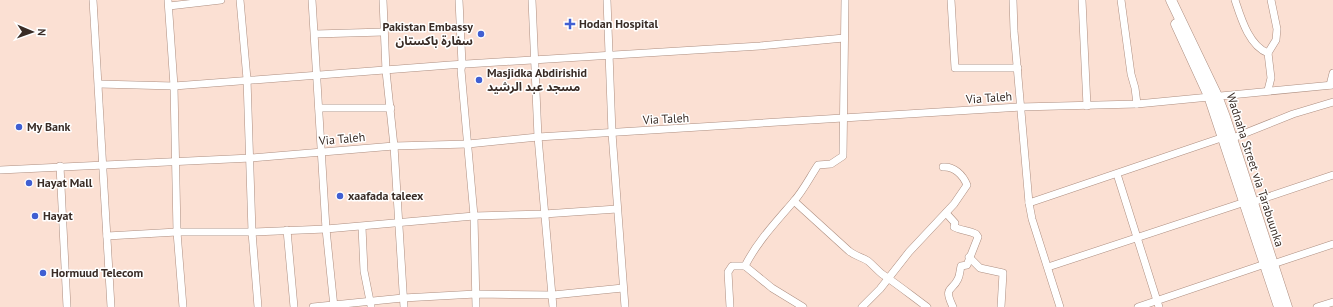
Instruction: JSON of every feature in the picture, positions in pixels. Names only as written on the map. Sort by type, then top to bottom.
[{"type":"main road","points":[[1165,0],[1213,96],[1228,137],[1269,264],[1279,307]]},
{"type":"main road","name":"Wadnaha Street via Tarabuunka","points":[[1171,0],[1213,96]]},
{"type":"main road","name":"Wadnaha Street via Tarabuunka","points":[[1269,264],[1287,307]]},
{"type":"street","points":[[93,0],[111,307]]},
{"type":"street","points":[[183,307],[177,232],[174,86],[168,3],[221,0]]},
{"type":"street","points":[[240,0],[247,79],[251,158],[252,232],[258,307]]},
{"type":"street","points":[[312,0],[326,229],[334,306]]},
{"type":"street","points":[[383,0],[386,71],[394,146],[404,307]]},
{"type":"street","points":[[459,0],[461,70],[474,216],[476,307]]},
{"type":"street","points":[[532,0],[538,137],[553,307]]},
{"type":"street","points":[[607,0],[612,133],[617,176],[617,209],[625,307]]},
{"type":"street","points":[[745,266],[773,224],[794,201],[818,165],[831,164],[843,156],[845,0]]},
{"type":"street","points":[[951,0],[955,68],[1018,68]]},
{"type":"street","points":[[1013,0],[1020,107],[1032,219],[1060,307]]},
{"type":"street","points":[[1082,0],[1087,106]]},
{"type":"street","points":[[1122,0],[1130,74],[1135,88],[1136,104]]},
{"type":"street","points":[[1235,0],[1252,39],[1261,50],[1268,53]]},
{"type":"street","points":[[1268,90],[1271,78],[1268,53],[1276,40],[1277,29],[1271,0]]},
{"type":"street","points":[[315,34],[384,32]]},
{"type":"street","points":[[99,84],[174,86],[247,79],[386,71],[534,59],[760,46],[844,38]]},
{"type":"street","points":[[1332,85],[1333,73]]},
{"type":"street","name":"Via Taleh","points":[[0,170],[251,158],[394,146],[468,144],[538,137],[1020,107],[1136,104],[1332,85]]},
{"type":"street","points":[[1030,203],[1066,189],[1117,174],[1293,114],[1333,102]]},
{"type":"street","points":[[319,108],[391,108]]},
{"type":"street","points":[[60,166],[67,307]]},
{"type":"street","points":[[862,307],[880,289],[908,252],[946,213],[967,185],[958,171],[949,166],[942,167]]},
{"type":"street","points":[[1117,174],[1158,304]]},
{"type":"street","points":[[1048,267],[1333,175]]},
{"type":"street","points":[[794,201],[849,251],[857,257],[867,261],[883,274],[889,276],[909,294],[927,307]]},
{"type":"street","points":[[108,236],[177,232],[252,232],[326,229],[474,216],[544,214],[617,209]]},
{"type":"street","points":[[946,213],[955,223],[954,227],[959,231],[969,231],[976,234],[976,241],[966,265],[961,266],[958,280],[949,289],[948,294],[953,307]]},
{"type":"street","points":[[362,227],[364,271],[371,305]]},
{"type":"street","points":[[287,230],[294,307]]},
{"type":"street","points":[[1138,307],[1158,304],[1269,264],[1333,244]]},
{"type":"street","points":[[969,257],[980,268],[1003,273],[1001,307]]},
{"type":"street","points":[[730,307],[728,272],[732,266],[745,266],[772,288],[803,307]]},
{"type":"street","points":[[313,307],[371,305],[404,298],[476,294],[552,295],[623,288]]},
{"type":"street","points":[[1317,307],[1333,302]]},
{"type":"place","name":"Hodan Hospital","points":[[570,24]]},
{"type":"place","name":"Pakistan Embassy سفارة باكستان","points":[[481,34]]},
{"type":"place","name":"Masjidka Abdirishid مسجد عبد الرشيد","points":[[479,80]]},
{"type":"place","name":"My Bank","points":[[19,127]]},
{"type":"place","name":"Hayat Mall","points":[[29,183]]},
{"type":"place","name":"xaafada taleex","points":[[340,196]]},
{"type":"place","name":"Hayat","points":[[35,216]]},
{"type":"place","name":"Hormuud Telecom","points":[[43,273]]}]
